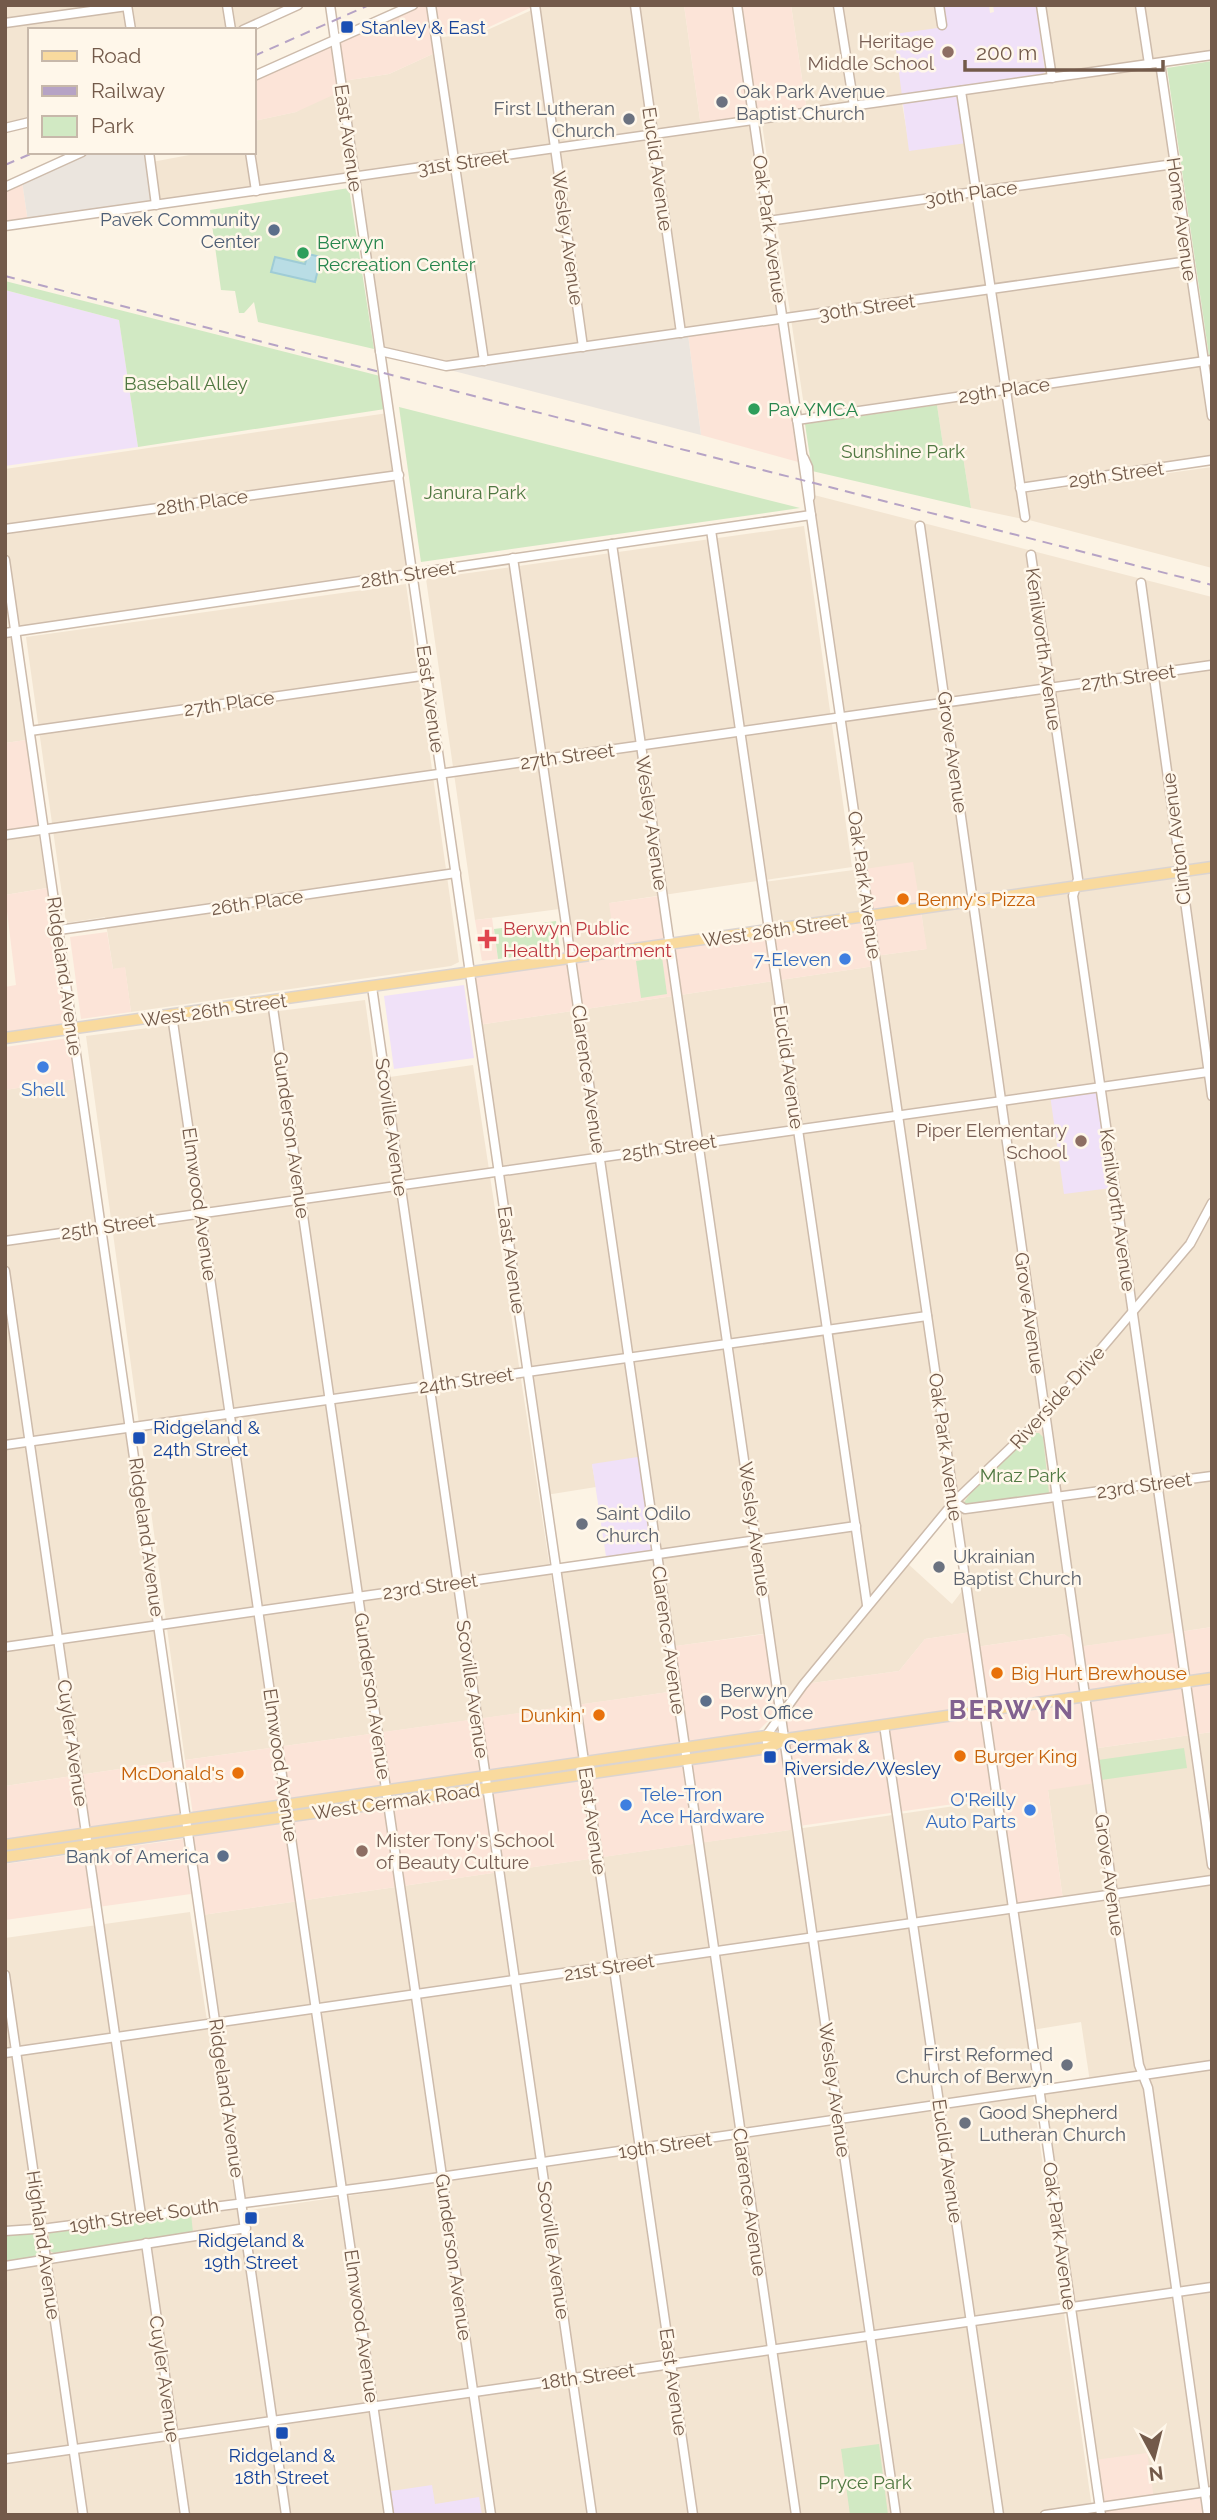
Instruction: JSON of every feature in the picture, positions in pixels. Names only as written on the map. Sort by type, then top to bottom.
[{"type":"main road","name":"West 26th Street","points":[[5,1038],[1212,867]]},
{"type":"main road","name":"West Cermak Road","points":[[5,1845],[766,1736],[786,1739],[1212,1678]]},
{"type":"main road","name":"West Cermak Road","points":[[5,1857],[768,1748],[786,1739]]},
{"type":"street","points":[[5,23],[127,5],[131,28]]},
{"type":"street","points":[[227,5],[231,28]]},
{"type":"street","points":[[247,28],[298,5]]},
{"type":"street","name":"East Avenue","points":[[330,5],[693,2515]]},
{"type":"street","points":[[256,75],[413,5]]},
{"type":"street","points":[[431,5],[484,361]]},
{"type":"street","name":"Wesley Avenue","points":[[535,5],[583,347]]},
{"type":"street","name":"Euclid Avenue","points":[[635,5],[681,333]]},
{"type":"street","name":"Oak Park Avenue","points":[[737,5],[802,453],[811,487],[809,503],[1100,2511]]},
{"type":"street","points":[[838,5],[854,106]]},
{"type":"street","points":[[939,5],[942,25]]},
{"type":"street","points":[[1041,5],[1052,78]]},
{"type":"street","points":[[1140,5],[1149,64]]},
{"type":"street","points":[[28,20],[30,28]]},
{"type":"street","name":"31st Street","points":[[5,226],[1212,55]]},
{"type":"street","name":"Home Avenue","points":[[1160,63],[1189,261],[1207,361],[1212,416]]},
{"type":"street","points":[[961,91],[1025,517]]},
{"type":"street","points":[[5,128],[28,122]]},
{"type":"street","points":[[5,187],[78,154]]},
{"type":"street","points":[[149,154],[156,205]]},
{"type":"street","points":[[250,154],[256,191]]},
{"type":"street","name":"30th Place","points":[[768,221],[1174,164]]},
{"type":"street","name":"30th Street","points":[[380,351],[446,366],[1189,261]]},
{"type":"street","name":"29th Place","points":[[797,420],[1207,361]]},
{"type":"street","name":"29th Street","points":[[1020,488],[1212,460]]},
{"type":"street","name":"28th Place","points":[[5,529],[399,475]]},
{"type":"street","name":"28th Street","points":[[5,633],[811,515]]},
{"type":"street","name":"Grove Avenue","points":[[920,526],[1084,1696],[1208,2491],[1208,2515]]},
{"type":"street","name":"Euclid Avenue","points":[[711,530],[867,1605]]},
{"type":"street","name":"Wesley Avenue","points":[[612,544],[897,2515]]},
{"type":"street","name":"Kenilworth Avenue","points":[[1031,555],[1078,879],[1073,896],[1212,1865]]},
{"type":"street","name":"Clarence Avenue","points":[[513,558],[796,2515]]},
{"type":"street","name":"Ridgeland Avenue","points":[[5,559],[286,2515]]},
{"type":"street","name":"Clinton Avenue","points":[[1141,583],[1212,1096]]},
{"type":"street","name":"27th Street","points":[[5,835],[1212,665]]},
{"type":"street","name":"27th Place","points":[[30,731],[428,675]]},
{"type":"street","name":"26th Place","points":[[58,930],[456,873]]},
{"type":"street","name":"Scoville Avenue","points":[[372,987],[592,2515]]},
{"type":"street","name":"Gunderson Avenue","points":[[272,1001],[491,2515]]},
{"type":"street","name":"Elmwood Avenue","points":[[172,1015],[389,2515]]},
{"type":"street","name":"25th Street","points":[[5,1241],[1208,1072]]},
{"type":"street","name":"Riverside Drive","points":[[766,1736],[867,1605],[954,1502],[1044,1416],[1190,1244],[1212,1203]]},
{"type":"street","name":"Cuyler Avenue","points":[[5,1271],[141,2215]]},
{"type":"street","name":"24th Street","points":[[5,1445],[927,1316]]},
{"type":"street","name":"23rd Street","points":[[954,1502],[965,1509],[1212,1476]]},
{"type":"street","name":"23rd Street","points":[[5,1647],[856,1526]]},
{"type":"street","name":"Euclid Avenue","points":[[884,1725],[999,2515]]},
{"type":"street","points":[[766,1736],[768,1748]]},
{"type":"street","name":"21st Street","points":[[5,2053],[1212,1880]]},
{"type":"street","name":"Highland Avenue","points":[[5,1975],[83,2515]]},
{"type":"street","name":"19th Street","points":[[242,2202],[342,2191],[1212,2065]]},
{"type":"street","name":"19th Street South","points":[[5,2231],[242,2202]]},
{"type":"street","points":[[5,2266],[246,2228]]},
{"type":"street","name":"Cuyler Avenue","points":[[146,2243],[185,2515]]},
{"type":"street","name":"18th Street","points":[[5,2459],[1212,2287]]},
{"type":"street","points":[[1045,2515],[1100,2511],[1208,2491]]},
{"type":"shaded area","points":[[5,5],[126,5],[129,28],[28,28],[28,120],[5,126]]},
{"type":"shaded area","points":[[129,5],[295,5],[244,28],[132,28]]},
{"type":"shaded area","points":[[419,5],[430,5],[437,52],[389,74],[343,81],[344,90],[296,112],[256,121],[256,78]]},
{"type":"shaded area","points":[[432,5],[534,6],[485,29],[437,36]]},
{"type":"shaded area","points":[[536,5],[684,5],[701,127],[557,147]]},
{"type":"shaded area","points":[[684,5],[791,5],[807,112],[701,127]]},
{"type":"shaded area","points":[[791,5],[944,5],[947,25],[903,97],[807,112]]},
{"type":"shaded area","points":[[944,5],[989,5],[990,13],[994,12],[993,5],[1036,5],[1045,72],[1041,75],[958,87],[967,143],[909,151],[894,34],[945,27]]},
{"type":"shaded area","points":[[1036,5],[1139,5],[1147,63],[1047,77]]},
{"type":"shaded area","points":[[1142,5],[1212,5],[1212,53],[1150,62]]},
{"type":"shaded area","points":[[534,9],[554,147],[455,161],[437,38],[485,31]]},
{"type":"shaded area","points":[[437,52],[452,162],[158,203],[152,162],[194,154],[256,154],[256,121],[296,112],[343,81],[389,74]]},
{"type":"shaded area","points":[[1158,65],[1201,363],[1212,362],[1212,459],[1024,485],[1010,385],[805,413],[762,124],[902,103],[910,151],[960,95]]},
{"type":"shaded area","points":[[751,123],[780,316],[447,364],[382,349],[357,178]]},
{"type":"shaded area","points":[[82,154],[147,154],[154,204],[28,222],[22,181]]},
{"type":"shaded area","points":[[22,181],[28,222],[5,225],[5,188]]},
{"type":"shaded area","points":[[5,290],[119,320],[138,447],[5,466]]},
{"type":"shaded area","points":[[781,321],[802,463],[701,435],[688,334]]},
{"type":"shaded area","points":[[688,334],[701,435],[446,369]]},
{"type":"shaded area","points":[[1003,395],[1023,519],[971,508],[962,450],[944,452],[937,405]]},
{"type":"shaded area","points":[[388,413],[411,572],[16,628],[5,552],[5,469]]},
{"type":"shaded area","points":[[1212,467],[1212,568],[1029,520],[1026,493]]},
{"type":"shaded area","points":[[810,494],[1212,597],[1212,865],[920,907],[864,869]]},
{"type":"shaded area","points":[[804,526],[852,867],[610,903],[615,946],[574,952],[567,908],[475,920],[426,579]]},
{"type":"shaded area","points":[[406,584],[459,962],[451,966],[131,1012],[125,968],[113,969],[105,917],[66,923],[26,637]]},
{"type":"shaded area","points":[[11,635],[26,740],[5,743],[5,636]]},
{"type":"shaded area","points":[[26,740],[38,827],[5,832],[5,743]]},
{"type":"shaded area","points":[[39,835],[47,888],[5,895],[5,840]]},
{"type":"shaded area","points":[[913,862],[927,949],[875,956],[864,869]]},
{"type":"shaded area","points":[[1212,868],[1212,1474],[1157,1482],[1074,888]]},
{"type":"shaded area","points":[[861,869],[868,916],[771,930],[764,882]]},
{"type":"shaded area","points":[[47,888],[66,1023],[5,1032],[5,987],[16,985],[5,895]]},
{"type":"shaded area","points":[[1073,888],[1097,1087],[898,1115],[875,956],[926,949],[921,910]]},
{"type":"shaded area","points":[[659,896],[666,939],[615,946],[609,903]]},
{"type":"shaded area","points":[[492,918],[498,959],[482,961],[475,920]]},
{"type":"shaded area","points":[[868,918],[875,966],[478,1025],[471,974]]},
{"type":"shaded area","points":[[107,932],[113,969],[125,967],[131,1012],[81,1019],[70,937]]},
{"type":"shaded area","points":[[875,966],[952,1501],[906,1562],[952,1604],[965,1587],[971,1632],[925,1639],[899,1671],[805,1684],[782,1711],[770,1633],[669,1647],[676,1691],[577,1705],[558,1570],[658,1555],[592,1464],[596,1487],[546,1495],[478,1025]]},
{"type":"shaded area","points":[[464,985],[474,1058],[394,1069],[384,996]]},
{"type":"shaded area","points":[[365,1000],[376,1079],[473,1065],[571,1706],[185,1760],[86,1036]]},
{"type":"shaded area","points":[[69,1038],[74,1079],[5,1090],[5,1047]]},
{"type":"shaded area","points":[[74,1079],[173,1761],[5,1786],[5,1090]]},
{"type":"shaded area","name":"Piper Elementary School","points":[[1097,1088],[1111,1188],[1064,1194],[1050,1095]]},
{"type":"shaded area","points":[[1050,1095],[1111,1188],[1177,1633],[1078,1647],[1064,1634],[976,1647],[899,1116]]},
{"type":"shaded area","points":[[644,1456],[659,1555],[607,1563],[592,1464]]},
{"type":"shaded area","points":[[1212,1477],[1212,1627],[1179,1632],[1157,1484]]},
{"type":"shaded area","points":[[1212,1627],[1212,1732],[1091,1749],[1096,1783],[1048,1790],[1063,1900],[1014,1907],[976,1647],[1064,1634],[1077,1642],[1078,1647]]},
{"type":"shaded area","points":[[971,1632],[983,1710],[787,1737],[783,1714],[805,1684],[899,1671],[925,1639]]},
{"type":"shaded area","points":[[766,1634],[776,1706],[768,1721],[755,1734],[689,1743],[675,1646]]},
{"type":"shaded area","points":[[676,1691],[683,1744],[193,1815],[185,1760]]},
{"type":"shaded area","points":[[983,1712],[996,1798],[799,1826],[787,1740]]},
{"type":"shaded area","points":[[1212,1732],[1212,2064],[1090,2082],[1081,2022],[1032,2030],[1014,1907],[1063,1900],[1048,1790],[1091,1749]]},
{"type":"shaded area","points":[[785,1741],[797,1829],[202,1915],[190,1832]]},
{"type":"shaded area","points":[[173,1761],[181,1816],[5,1842],[5,1786]]},
{"type":"shaded area","points":[[996,1800],[1038,2089],[244,2201],[202,1915]]},
{"type":"shaded area","points":[[183,1839],[191,1894],[5,1920],[5,1864]]},
{"type":"shaded area","points":[[190,1912],[237,2212],[1033,2096],[1093,2515],[5,2515],[5,1938]]},
{"type":"shaded area","points":[[1212,2066],[1212,2490],[1153,2498],[1094,2460],[1040,2090]]},
{"type":"shaded area","points":[[1147,2453],[1154,2498],[1206,2491],[1209,2515],[1102,2515],[1094,2460]]},
{"type":"shaded area","points":[[432,2485],[435,2504],[479,2497],[482,2515],[394,2515],[391,2491]]},
{"type":"green space","points":[[1212,61],[1212,355],[1209,356],[1167,68]]},
{"type":"green space","name":"Berwyn Recreation Center","points":[[349,188],[374,349],[258,322],[254,302],[244,313],[239,313],[235,291],[221,290],[210,210]]},
{"type":"green space","name":"Baseball Alley","points":[[5,281],[380,376],[385,409],[138,447],[119,320],[5,290]]},
{"type":"green space","name":"Sunshine Park","points":[[937,405],[944,452],[962,450],[971,508],[812,471],[805,424]]},
{"type":"green space","name":"Janura Park","points":[[399,407],[800,508],[421,562]]},
{"type":"green space","points":[[556,921],[560,951],[498,959],[494,929]]},
{"type":"green space","points":[[662,957],[667,994],[641,998],[636,961]]},
{"type":"green space","name":"Mraz Park","points":[[1034,1433],[1043,1437],[1049,1493],[963,1504],[976,1485]]},
{"type":"green space","points":[[1184,1748],[1187,1768],[1101,1780],[1098,1760]]},
{"type":"green space","points":[[191,2213],[193,2233],[54,2253],[50,2251],[49,2233]]},
{"type":"green space","points":[[36,2232],[41,2254],[39,2258],[5,2263],[5,2236]]},
{"type":"green space","name":"Pryce Park","points":[[879,2444],[888,2515],[850,2515],[841,2449]]},
{"type":"water","points":[[308,254],[321,257],[315,282],[271,272],[275,257],[305,264]]},
{"type":"railway","points":[[256,55],[369,5]]},
{"type":"railway","points":[[5,165],[30,154]]},
{"type":"railway","points":[[5,276],[1212,585]]},
{"type":"place","name":"Stanley & East","points":[[347,27]]},
{"type":"place","name":"Heritage Middle School","points":[[948,52]]},
{"type":"place","name":"Oak Park Avenue Baptist Church","points":[[722,102]]},
{"type":"place","name":"First Lutheran Church","points":[[629,119]]},
{"type":"place","name":"Pavek Community Center","points":[[274,230]]},
{"type":"place","name":"Berwyn Recreation Center","points":[[303,253]]},
{"type":"place","name":"Pav YMCA","points":[[754,409]]},
{"type":"place","name":"Benny's Pizza","points":[[903,899]]},
{"type":"place","name":"Berwyn Public Health Department","points":[[487,939]]},
{"type":"place","name":"7-Eleven","points":[[845,959]]},
{"type":"place","name":"Shell","points":[[43,1067]]},
{"type":"place","name":"Piper Elementary School","points":[[1081,1141]]},
{"type":"place","name":"Ridgeland & 24th Street","points":[[139,1438]]},
{"type":"place","name":"Saint Odilo Church","points":[[582,1524]]},
{"type":"place","name":"Ukrainian Baptist Church","points":[[939,1567]]},
{"type":"place","name":"Big Hurt Brewhouse","points":[[997,1673]]},
{"type":"place","name":"Berwyn Post Office","points":[[706,1701]]},
{"type":"place","name":"Dunkin'","points":[[599,1715]]},
{"type":"place","name":"Burger King","points":[[960,1756]]},
{"type":"place","name":"Cermak & Riverside/Wesley","points":[[770,1757]]},
{"type":"place","name":"McDonald's","points":[[238,1773]]},
{"type":"place","name":"Tele-Tron Ace Hardware","points":[[626,1805]]},
{"type":"place","name":"O'Reilly Auto Parts","points":[[1030,1810]]},
{"type":"place","name":"Mister Tony's School of Beauty Culture","points":[[362,1851]]},
{"type":"place","name":"Bank of America","points":[[223,1856]]},
{"type":"place","name":"First Reformed Church of Berwyn","points":[[1067,2065]]},
{"type":"place","name":"Good Shepherd Lutheran Church","points":[[965,2123]]},
{"type":"place","name":"Ridgeland & 19th Street","points":[[251,2218]]},
{"type":"place","name":"Ridgeland & 18th Street","points":[[282,2433]]},
{"type":"district","name":"BERWYN","points":[[1012,1710]]}]
